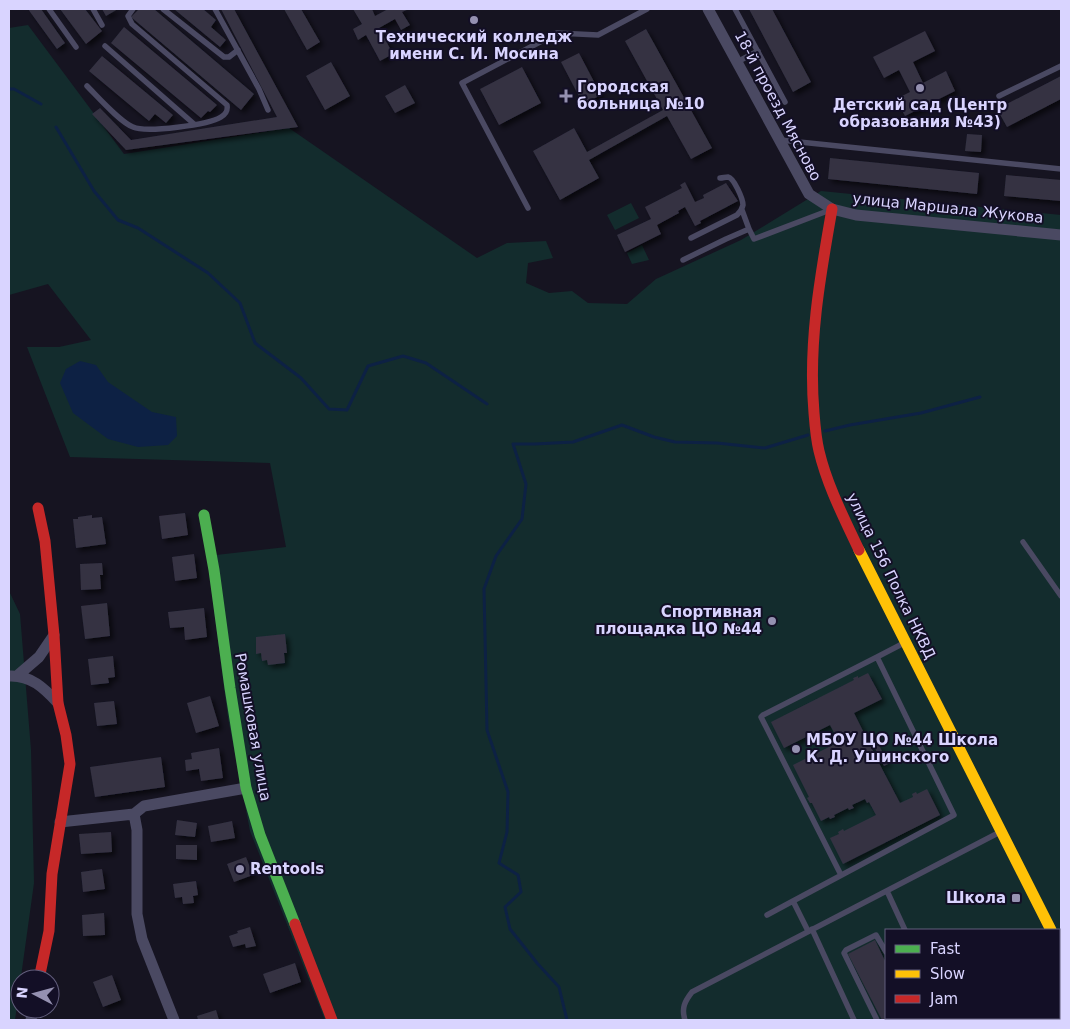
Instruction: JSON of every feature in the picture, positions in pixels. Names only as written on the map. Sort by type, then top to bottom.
[{"type":"street","name":"18-й проезд Мясново","points":[[712,10],[737,62],[809,194],[832,209]]},
{"type":"street","name":"улица Маршала Жукова","points":[[832,209],[856,215],[1061,235]]},
{"type":"street","name":"улица 156 Полка НКВД","points":[[832,209],[820,275],[812,350],[813,406],[819,450],[846,523],[1051,929]]},
{"type":"street","points":[[38,508],[45,541],[58,702],[66,735],[70,764],[52,874],[49,931],[41,969]]},
{"type":"street","name":"Ромашковая улица","points":[[204,515],[214,570],[246,788],[260,835],[329,1020]]},
{"type":"street","points":[[13,676],[39,657],[54,635]]},
{"type":"street","points":[[13,676],[40,685],[58,702]]},
{"type":"street","points":[[60,822],[134,814],[144,806],[246,788]]},
{"type":"street","points":[[134,814],[137,830],[136,914],[142,939],[174,1020]]},
{"type":"lane","points":[[48,9],[76,47]]},
{"type":"lane","points":[[93,9],[102,25]]},
{"type":"lane","points":[[87,86],[128,125],[143,129],[194,124],[219,118],[226,114],[228,109],[226,105],[132,24],[128,16],[133,9]]},
{"type":"lane","points":[[163,9],[224,57],[229,58],[238,50]]},
{"type":"lane","points":[[215,9],[268,110]]},
{"type":"lane","points":[[528,208],[462,83],[557,33],[598,35],[647,9]]},
{"type":"lane","points":[[735,9],[785,102]]},
{"type":"lane","points":[[105,46],[194,124]]},
{"type":"lane","points":[[737,62],[758,51]]},
{"type":"lane","points":[[999,96],[1061,66]]},
{"type":"lane","points":[[779,140],[1061,169]]},
{"type":"lane","points":[[720,178],[728,177],[731,179],[741,197],[743,203],[742,210],[754,239],[832,209]]},
{"type":"lane","points":[[691,238],[737,215],[742,210]]},
{"type":"lane","points":[[683,260],[749,229]]},
{"type":"lane","points":[[1022,542],[1061,596]]},
{"type":"lane","points":[[841,875],[762,717],[763,714],[906,642]]},
{"type":"lane","points":[[767,914],[954,815],[877,656]]},
{"type":"lane","points":[[685,1020],[683,1010],[685,1000],[692,992],[1002,831]]},
{"type":"lane","points":[[887,891],[905,929]]},
{"type":"lane","points":[[793,901],[810,930],[854,1020]]},
{"type":"lane","points":[[877,1020],[844,954],[846,950],[876,936],[885,950]]},
{"type":"green space","points":[[28,25],[124,154],[289,128],[477,258],[507,243],[546,241],[553,258],[528,263],[526,283],[549,293],[572,291],[588,303],[627,304],[656,279],[741,240],[821,191],[1061,215],[1061,1020],[325,1020],[250,831],[228,718],[207,556],[286,547],[270,463],[70,457],[27,347],[59,347],[91,340],[48,284],[9,295],[9,28]]},
{"type":"green space","points":[[631,203],[639,218],[615,230],[607,215]]},
{"type":"green space","points":[[642,245],[649,260],[632,264],[627,253]]},
{"type":"green space","points":[[9,591],[20,614],[31,750],[34,883],[22,969],[10,969],[10,1019],[15,1019],[9,1020]]},
{"type":"water","points":[[80,361],[96,365],[108,382],[152,412],[176,417],[177,436],[168,445],[138,447],[108,439],[73,413],[60,383],[66,369]]},
{"type":"building","points":[[28,9],[41,9],[65,43],[57,49]]},
{"type":"building","points":[[60,9],[85,9],[102,31],[86,44]]},
{"type":"building","points":[[102,9],[118,9],[106,16]]},
{"type":"building","points":[[139,9],[154,9],[254,94],[241,110],[131,17]]},
{"type":"building","points":[[174,9],[203,9],[216,20],[211,27],[226,40],[220,47]]},
{"type":"building","points":[[221,9],[234,9],[298,127],[126,150],[92,114],[100,108],[131,140],[277,117]]},
{"type":"building","points":[[284,9],[301,9],[320,42],[307,50]]},
{"type":"building","points":[[353,9],[372,9],[375,16],[388,9],[409,9],[402,12],[410,25],[401,30],[395,19],[379,28],[393,54],[380,61],[366,35],[358,40],[353,29],[362,24]]},
{"type":"building","points":[[749,9],[772,9],[811,82],[793,92]]},
{"type":"building","points":[[124,27],[217,105],[201,118],[111,43]]},
{"type":"building","points":[[646,29],[712,148],[691,159],[667,116],[589,160],[599,178],[560,200],[533,151],[574,128],[587,152],[663,110],[625,41]]},
{"type":"building","points":[[925,31],[935,51],[913,62],[923,83],[946,71],[955,91],[905,116],[896,99],[910,92],[899,70],[884,78],[873,57]]},
{"type":"building","points":[[579,53],[601,95],[583,104],[561,62]]},
{"type":"building","points":[[102,56],[173,115],[166,123],[155,114],[149,121],[89,71]]},
{"type":"building","points":[[331,62],[350,96],[325,110],[306,76]]},
{"type":"building","points":[[522,67],[541,103],[499,125],[480,89]]},
{"type":"building","points":[[1061,76],[1061,99],[1007,127],[997,109]]},
{"type":"building","points":[[405,85],[415,103],[395,113],[385,96]]},
{"type":"building","points":[[967,134],[982,135],[981,152],[965,151]]},
{"type":"building","points":[[830,158],[979,173],[977,194],[828,179]]},
{"type":"building","points":[[1006,175],[1061,180],[1061,201],[1004,196]]},
{"type":"building","points":[[685,182],[695,202],[704,198],[703,195],[726,183],[738,201],[700,221],[701,223],[695,226],[685,207],[678,211],[679,213],[657,225],[661,234],[625,252],[617,235],[651,219],[645,207],[682,188],[680,185]]},
{"type":"building","points":[[185,513],[188,535],[162,539],[159,516]]},
{"type":"building","points":[[92,515],[92,518],[102,517],[106,544],[76,548],[73,519]]},
{"type":"building","points":[[194,554],[197,578],[175,581],[172,557]]},
{"type":"building","points":[[102,563],[103,575],[100,575],[101,589],[81,590],[80,564]]},
{"type":"building","points":[[107,603],[110,636],[85,639],[81,606]]},
{"type":"building","points":[[204,608],[207,637],[185,640],[184,627],[170,628],[168,612]]},
{"type":"building","points":[[285,634],[287,653],[284,653],[285,663],[268,665],[267,660],[262,661],[261,653],[256,654],[256,637]]},
{"type":"building","points":[[113,656],[115,677],[108,678],[109,683],[91,685],[88,659]]},
{"type":"building","points":[[868,673],[882,699],[854,713],[874,753],[877,752],[874,747],[879,745],[888,764],[884,766],[882,762],[879,763],[900,803],[913,797],[912,794],[916,792],[917,794],[927,789],[940,815],[843,864],[830,838],[839,834],[838,832],[843,829],[844,831],[876,815],[869,802],[867,803],[865,799],[852,805],[854,808],[849,810],[848,808],[834,815],[835,817],[830,819],[829,817],[821,821],[812,803],[807,798],[809,797],[793,765],[839,742],[830,725],[784,748],[771,722],[854,680],[853,678],[858,676],[858,678]]},
{"type":"building","points":[[210,696],[219,726],[196,733],[187,703]]},
{"type":"building","points":[[114,701],[117,724],[97,726],[94,703]]},
{"type":"building","points":[[219,748],[223,778],[201,781],[199,769],[186,771],[185,760],[192,759],[191,753]]},
{"type":"building","points":[[161,757],[165,787],[95,797],[90,767]]},
{"type":"building","points":[[177,820],[197,823],[195,837],[175,835]]},
{"type":"building","points":[[232,821],[235,838],[211,842],[208,826]]},
{"type":"building","points":[[111,832],[112,852],[81,854],[79,834]]},
{"type":"building","points":[[176,845],[197,845],[197,860],[176,859]]},
{"type":"building","name":"Rentools","points":[[246,857],[253,875],[234,882],[227,864]]},
{"type":"building","points":[[102,869],[105,889],[83,892],[81,872]]},
{"type":"building","points":[[196,881],[198,895],[193,896],[194,903],[183,904],[182,897],[175,898],[173,884]]},
{"type":"building","points":[[104,913],[105,935],[83,936],[82,915]]},
{"type":"building","points":[[250,927],[256,946],[246,948],[245,944],[233,947],[229,936]]},
{"type":"building","points":[[875,940],[885,961],[885,1019],[932,1019],[882,1020],[848,954]]},
{"type":"building","points":[[295,963],[301,982],[270,993],[263,974]]},
{"type":"building","points":[[112,975],[121,1000],[103,1007],[93,982]]},
{"type":"building","points":[[216,1010],[219,1020],[198,1020],[197,1016]]},
{"type":"waterway","points":[[9,89],[14,89],[41,104]]},
{"type":"waterway","points":[[56,127],[94,191],[118,220],[138,228],[208,273],[240,303],[255,343],[301,378],[329,409],[347,410],[368,366],[403,356],[426,363],[487,404]]},
{"type":"waterway","points":[[825,431],[921,413],[980,397]]},
{"type":"waterway","points":[[567,1020],[559,987],[510,929],[505,907],[521,892],[518,875],[499,863],[507,832],[508,792],[487,730],[484,589],[496,556],[522,519],[526,484],[513,444],[573,442],[622,425],[654,437],[675,442],[717,443],[765,448],[808,435]]},
{"type":"traffic: fast","points":[[204,515],[214,570],[246,788],[260,835],[295,924]]},
{"type":"traffic: slow","points":[[859,550],[1050,929]]},
{"type":"traffic: jam","points":[[832,209],[816,311],[813,362],[814,418],[822,464],[836,501],[859,550]]},
{"type":"traffic: jam","points":[[38,508],[45,541],[58,703],[66,735],[70,764],[52,874],[49,931],[41,969]]},
{"type":"traffic: jam","points":[[295,924],[332,1020]]},
{"type":"place","name":"Технический колледж имени С. И. Мосина","points":[[474,20]]},
{"type":"place","name":"Детский сад (Центр образования №43)","points":[[920,88]]},
{"type":"place","name":"Городская больница №10","points":[[566,96]]},
{"type":"place","name":"Спортивная площадка ЦО №44","points":[[772,621]]},
{"type":"place","name":"МБОУ ЦО №44 Школа К. Д. Ушинского","points":[[796,749]]},
{"type":"place","name":"Rentools","points":[[240,869]]},
{"type":"place","name":"Школа","points":[[1016,898]]}]
